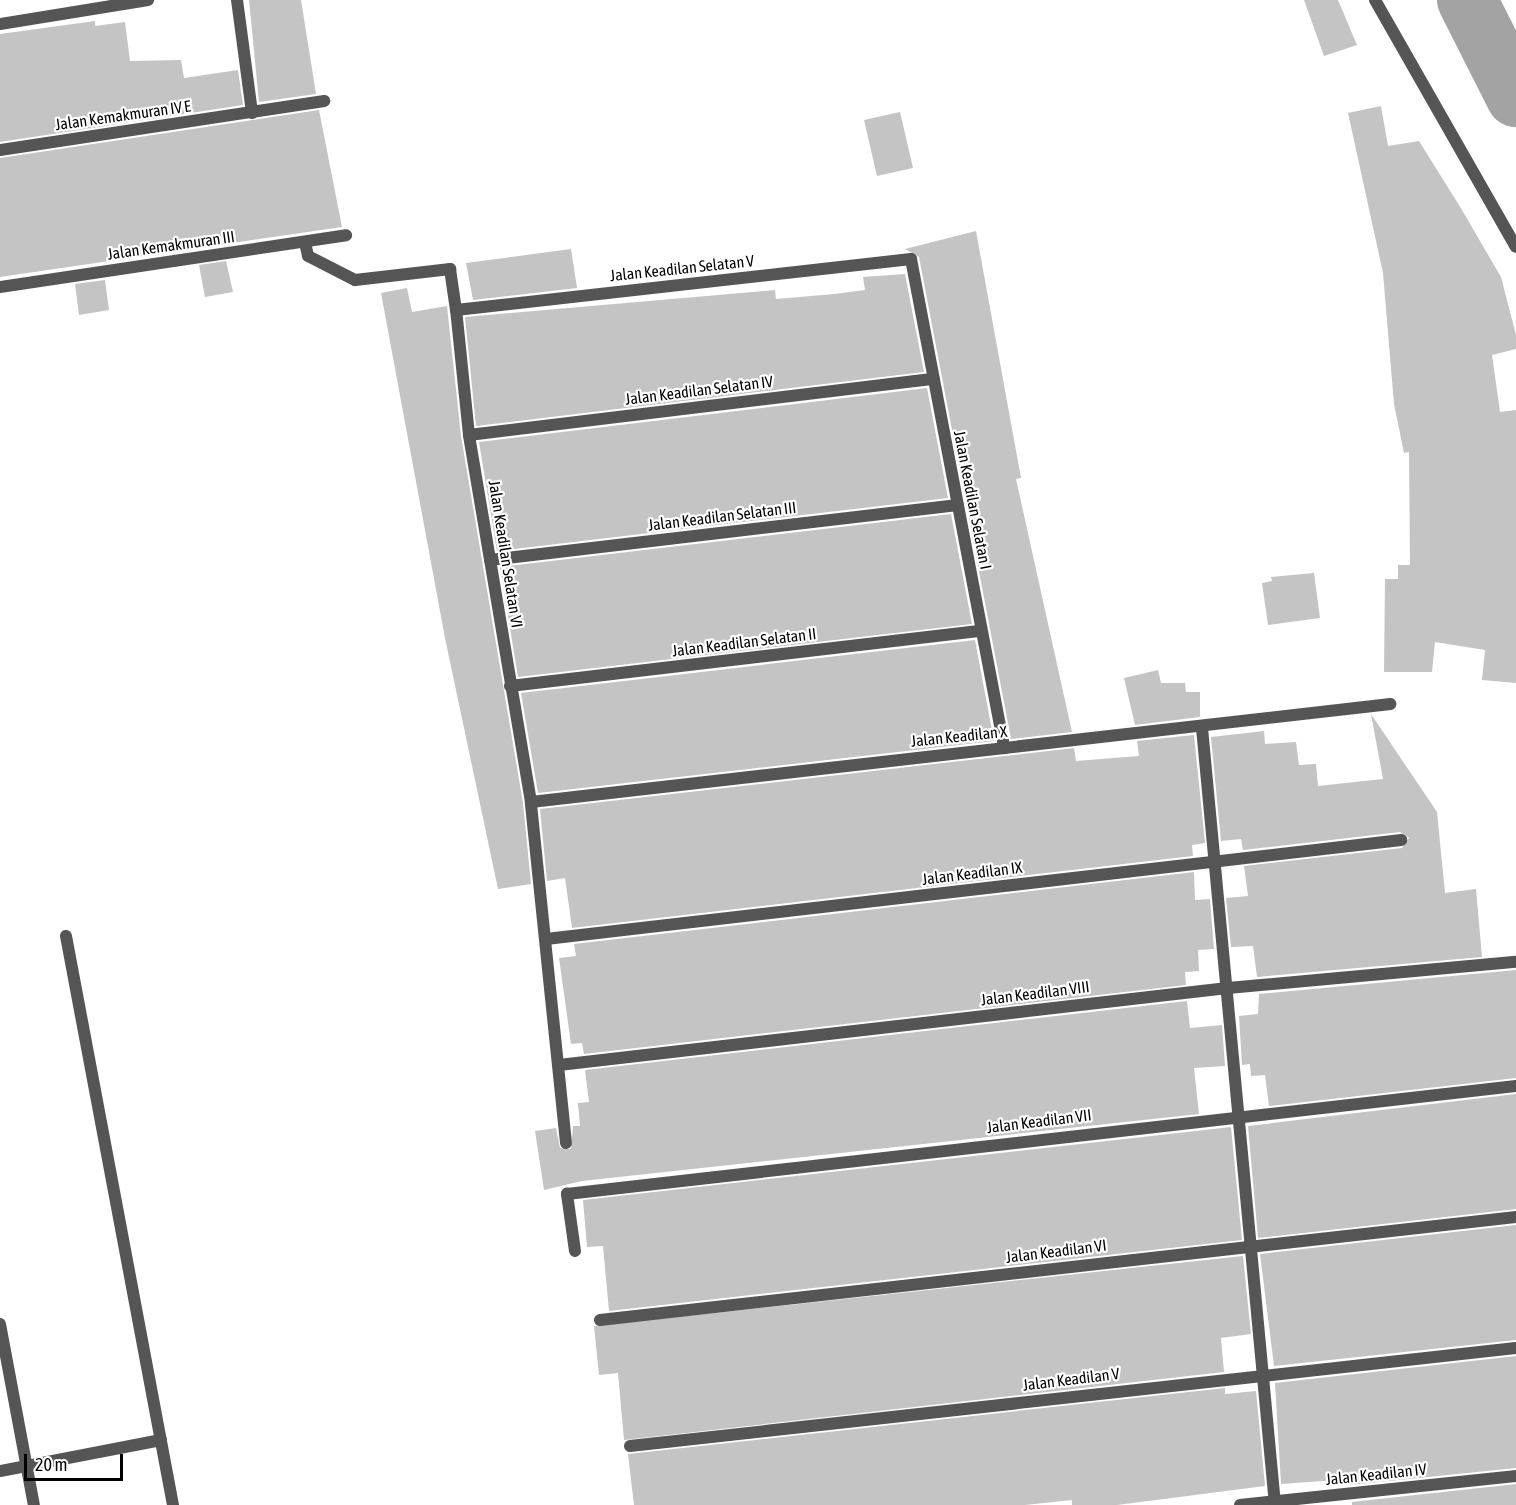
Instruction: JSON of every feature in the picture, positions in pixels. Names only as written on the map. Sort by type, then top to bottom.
[{"type":"street","points":[[0,24],[148,0]]},
{"type":"street","points":[[237,0],[252,113]]},
{"type":"street","points":[[1376,0],[1516,247]]},
{"type":"street","name":"Jalan Kemakmuran IV E","points":[[0,150],[324,101]]},
{"type":"street","name":"Jalan Kemakmuran III","points":[[0,287],[346,235]]},
{"type":"street","name":"Jalan Keadilan Selatan VI","points":[[305,242],[308,256],[355,280],[450,269],[469,435],[531,802],[566,1143]]},
{"type":"street","name":"Jalan Keadilan Selatan V","points":[[456,310],[911,259]]},
{"type":"street","name":"Jalan Keadilan Selatan I","points":[[911,259],[1004,748]]},
{"type":"street","name":"Jalan Keadilan Selatan IV","points":[[469,435],[934,379]]},
{"type":"street","name":"Jalan Keadilan Selatan III","points":[[490,560],[958,504]]},
{"type":"street","name":"Jalan Keadilan Selatan II","points":[[510,686],[981,631]]},
{"type":"street","name":"Jalan Keadilan X","points":[[531,802],[1004,748],[1202,728],[1390,704]]},
{"type":"street","points":[[1202,728],[1218,861],[1228,988],[1254,1245],[1275,1503]]},
{"type":"street","name":"Jalan Keadilan IX","points":[[546,939],[1401,840]]},
{"type":"street","points":[[66,936],[173,1505]]},
{"type":"street","name":"Jalan Keadilan VIII","points":[[559,1065],[1228,988],[1516,962]]},
{"type":"street","name":"Jalan Keadilan VII","points":[[575,1251],[567,1194],[1240,1114],[1516,1086]]},
{"type":"street","name":"Jalan Keadilan VI","points":[[600,1320],[1516,1217]]},
{"type":"street","points":[[0,1324],[34,1505]]},
{"type":"street","name":"Jalan Keadilan V","points":[[630,1446],[1265,1373],[1516,1348]]},
{"type":"street","points":[[0,1471],[161,1440]]},
{"type":"street","name":"Jalan Keadilan IV","points":[[1240,1505],[1516,1476]]},
{"type":"building","points":[[249,0],[301,0],[316,94],[259,102]]},
{"type":"building","points":[[1304,0],[1338,0],[1357,45],[1324,56]]},
{"type":"building","points":[[95,21],[95,26],[125,22],[130,61],[181,60],[184,78],[238,70],[243,105],[0,142],[0,34]]},
{"type":"building","points":[[1381,106],[1388,146],[1419,141],[1462,210],[1501,277],[1516,335],[1516,349],[1492,355],[1500,412],[1516,410],[1516,683],[1482,680],[1485,650],[1435,642],[1432,672],[1384,672],[1385,579],[1398,579],[1398,565],[1410,565],[1409,452],[1404,453],[1394,404],[1383,273],[1348,113]]},
{"type":"building","points":[[319,110],[342,227],[0,277],[0,158]]},
{"type":"building","points":[[900,112],[913,168],[877,176],[864,120]]},
{"type":"building","points":[[976,231],[1021,478],[1016,479],[1072,732],[1011,739],[919,257],[905,249]]},
{"type":"building","points":[[571,249],[577,288],[473,300],[466,263]]},
{"type":"building","points":[[226,261],[233,292],[205,297],[199,265]]},
{"type":"building","points":[[905,274],[924,372],[476,426],[465,317],[775,290],[776,299],[834,294],[865,290],[863,277]]},
{"type":"building","points":[[105,280],[109,310],[79,315],[75,284]]},
{"type":"building","points":[[407,288],[412,312],[447,306],[461,436],[523,803],[531,884],[498,889],[445,638],[381,293]]},
{"type":"building","points":[[927,388],[948,498],[497,551],[479,442]]},
{"type":"building","points":[[951,514],[972,624],[518,677],[500,567]]},
{"type":"building","points":[[1314,573],[1320,618],[1268,625],[1262,583],[1272,581],[1271,577]]},
{"type":"building","points":[[975,640],[994,741],[538,793],[521,693]]},
{"type":"building","points":[[1158,670],[1161,683],[1185,683],[1186,692],[1200,692],[1200,717],[1135,725],[1124,678]]},
{"type":"building","points":[[1371,714],[1437,812],[1445,893],[1476,889],[1482,957],[1257,977],[1253,946],[1231,947],[1226,898],[1248,896],[1244,866],[1402,848],[1409,838],[1400,832],[1243,850],[1241,839],[1221,841],[1211,737],[1264,731],[1265,744],[1296,742],[1299,765],[1316,764],[1318,786],[1383,779]]},
{"type":"building","points":[[1194,735],[1205,843],[1192,845],[1193,856],[572,928],[565,878],[547,881],[540,809],[1074,748],[1076,761],[1139,756],[1137,741]]},
{"type":"building","points":[[1194,872],[1195,900],[1210,899],[1214,949],[1198,950],[1199,971],[1185,972],[1186,985],[584,1054],[582,1043],[571,1044],[559,958],[576,956],[574,944]]},
{"type":"building","points":[[1516,970],[1516,1078],[1269,1106],[1265,1075],[1251,1076],[1250,1064],[1242,1065],[1239,1016],[1258,1014],[1259,994]]},
{"type":"building","points":[[1187,1001],[1190,1028],[1222,1025],[1225,1066],[1194,1068],[1199,1114],[582,1181],[544,1190],[535,1131],[556,1128],[560,1148],[571,1149],[573,1126],[580,1126],[578,1103],[589,1102],[585,1070]]},
{"type":"building","points":[[1516,1094],[1516,1209],[1258,1238],[1248,1126]]},
{"type":"building","points":[[1231,1127],[1242,1240],[609,1311],[603,1246],[587,1247],[583,1200]]},
{"type":"building","points":[[1516,1225],[1516,1340],[1274,1366],[1260,1254]]},
{"type":"building","points":[[1243,1256],[1251,1334],[1221,1338],[1224,1372],[624,1440],[618,1373],[599,1375],[594,1326]]},
{"type":"building","points":[[1516,1356],[1516,1468],[1350,1485],[1337,1480],[1281,1484],[1275,1383]]},
{"type":"building","points":[[1225,1388],[1225,1394],[1256,1391],[1265,1486],[1117,1505],[1072,1505],[1072,1500],[1025,1505],[634,1505],[628,1454]]},
{"type":"building","points":[[1516,1484],[1516,1505],[1352,1505],[1352,1502]]},
{"type":"waterway","points":[[1467,0],[1516,97]]}]
